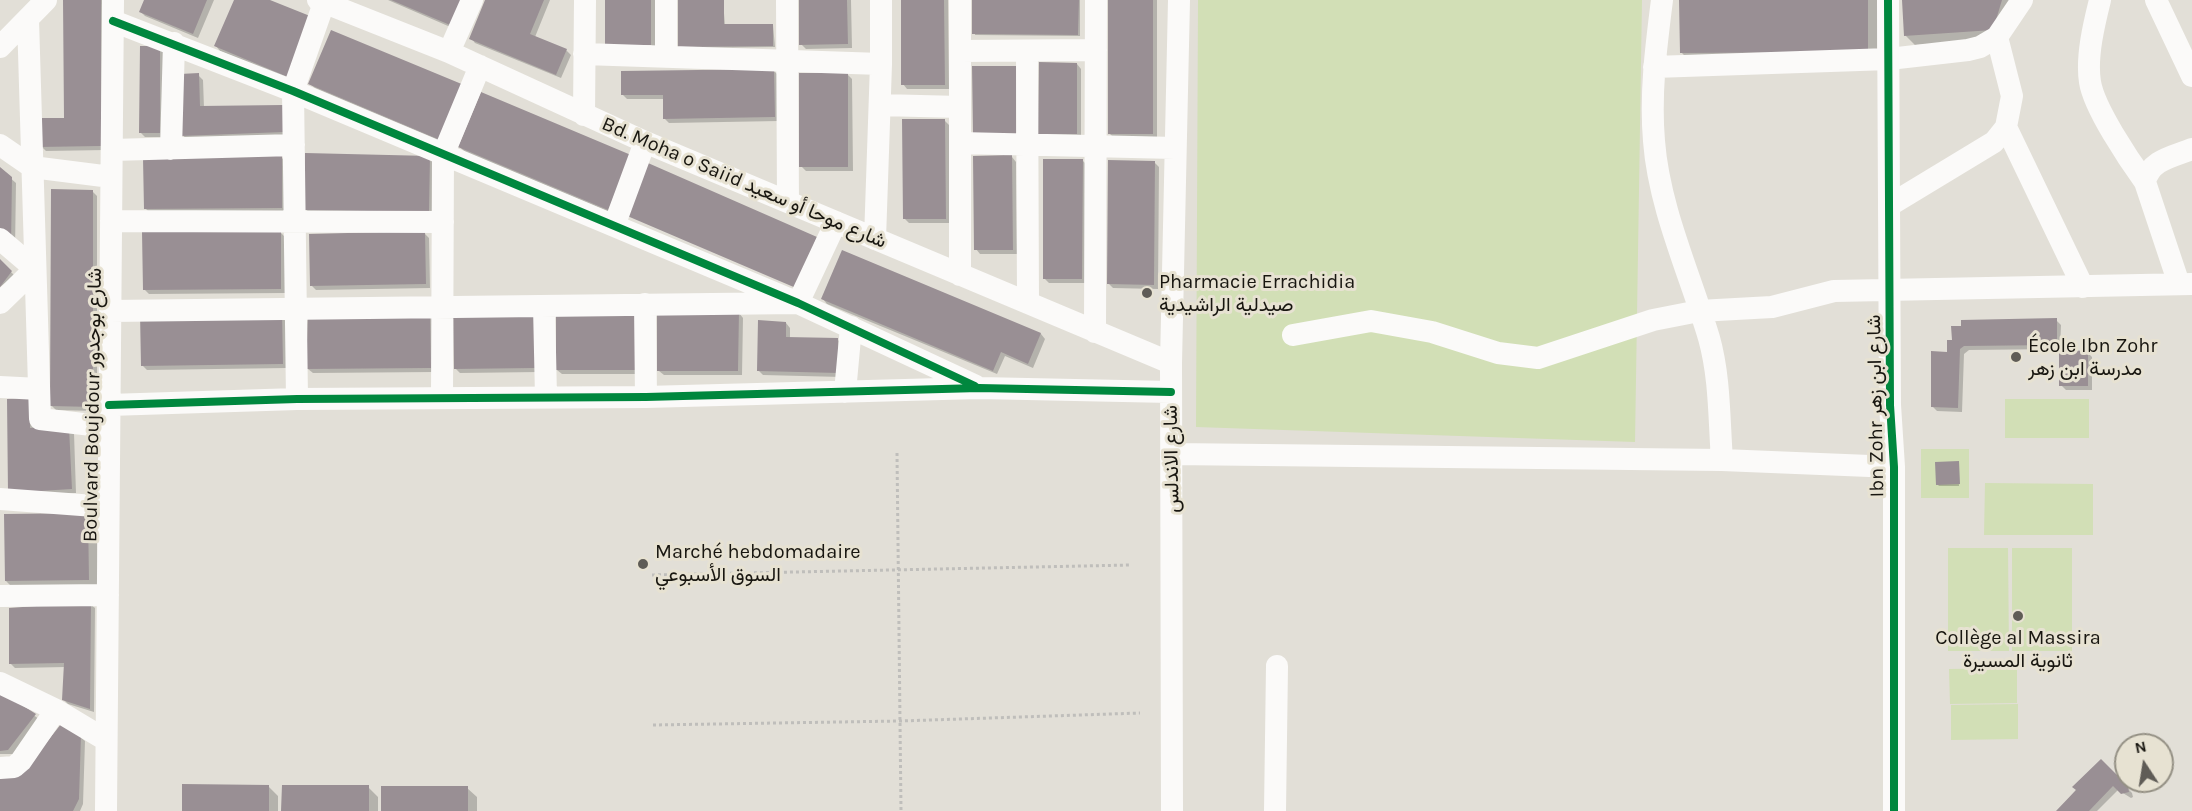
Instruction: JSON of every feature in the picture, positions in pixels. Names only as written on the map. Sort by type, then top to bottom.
[{"type":"street","points":[[0,47],[46,0]]},
{"type":"street","points":[[449,52],[471,0]]},
{"type":"street","points":[[584,115],[585,0]]},
{"type":"street","points":[[666,0],[666,56]]},
{"type":"street","points":[[787,0],[788,202]]},
{"type":"street","points":[[875,239],[881,0]]},
{"type":"street","points":[[960,0],[960,275]]},
{"type":"street","points":[[1095,332],[1096,0]]},
{"type":"street","name":"شارع الاندلس","points":[[1172,811],[1171,363],[1179,0]]},
{"type":"street","points":[[1662,0],[1654,67],[1654,142],[1664,196],[1709,339],[1716,375],[1722,460]]},
{"type":"street","name":"Ibn Zohr شارع ابن زهر","points":[[1888,0],[1890,405],[1894,467],[1894,811]]},
{"type":"street","points":[[1654,67],[1889,59],[1968,50],[1980,47],[1997,37],[2022,0]]},
{"type":"street","points":[[1293,335],[1371,321],[1432,332],[1498,353],[1538,358],[1653,320],[1699,311],[1772,307],[1834,291],[2186,284],[2145,182],[2122,149],[2090,85],[2089,72],[2100,0]]},
{"type":"street","points":[[2156,0],[2192,76]]},
{"type":"street","points":[[297,399],[293,91],[322,1]]},
{"type":"street","name":"Bd. Moha o Saiid شارع موحا أو سعيد","points":[[322,1],[449,52],[645,142],[1171,363]]},
{"type":"street","points":[[113,11],[174,43],[798,303],[979,388]]},
{"type":"street","name":"Boulvard Boujdour شارع بوجدور","points":[[104,809],[113,11]]},
{"type":"street","points":[[27,19],[41,420],[297,399],[646,397],[979,388],[1171,392]]},
{"type":"street","points":[[1890,205],[1994,142],[2006,127],[2012,96],[1997,37]]},
{"type":"street","points":[[171,149],[174,43]]},
{"type":"street","points":[[960,51],[1096,50]]},
{"type":"street","points":[[1027,51],[1028,303]]},
{"type":"street","points":[[584,54],[881,64]]},
{"type":"street","points":[[442,398],[443,155],[480,66]]},
{"type":"street","points":[[880,105],[960,107]]},
{"type":"street","points":[[2006,127],[2083,286]]},
{"type":"street","points":[[614,226],[645,142]]},
{"type":"street","points":[[960,142],[1174,148]]},
{"type":"street","points":[[0,145],[32,167],[111,177]]},
{"type":"street","points":[[112,150],[294,145]]},
{"type":"street","points":[[2145,182],[2148,170],[2154,165],[2192,149]]},
{"type":"street","points":[[111,221],[443,222]]},
{"type":"street","points":[[798,303],[836,222]]},
{"type":"street","points":[[0,238],[35,269]]},
{"type":"street","points":[[0,303],[35,269]]},
{"type":"street","points":[[110,311],[798,303]]},
{"type":"street","points":[[645,304],[646,397]]},
{"type":"street","points":[[544,306],[546,398]]},
{"type":"street","points":[[845,392],[851,327]]},
{"type":"street","points":[[0,387],[39,389]]},
{"type":"street","points":[[1172,454],[1722,460],[1894,467]]},
{"type":"street","points":[[0,499],[108,507]]},
{"type":"street","points":[[0,596],[108,595]]},
{"type":"street","points":[[1275,811],[1277,666]]},
{"type":"street","points":[[0,683],[56,710],[106,740]]},
{"type":"street","points":[[0,768],[14,767],[21,761],[56,710]]},
{"type":"path","points":[[897,453],[901,811]]},
{"type":"path","points":[[652,575],[1130,565]]},
{"type":"path","points":[[653,725],[900,721],[1140,713]]},
{"type":"green space","points":[[1198,0],[1642,0],[1635,442],[1196,427]]},
{"type":"green space","points":[[2005,399],[2089,399],[2089,438],[2005,438]]},
{"type":"green space","points":[[1921,449],[1969,449],[1969,498],[1921,498]]},
{"type":"green space","points":[[1985,483],[2093,484],[2093,535],[1984,535]]},
{"type":"green space","points":[[1948,548],[2008,548],[2009,651],[1948,651]]},
{"type":"green space","points":[[2012,548],[2072,548],[2072,651],[2012,651]]},
{"type":"green space","points":[[2017,668],[2017,703],[1950,704],[1949,669]]},
{"type":"green space","points":[[2018,704],[2018,739],[1951,740],[1951,705]]},
{"type":"building","points":[[63,0],[101,0],[101,146],[40,147],[40,118],[64,118]]},
{"type":"building","points":[[144,0],[207,0],[193,34],[139,12]]},
{"type":"building","points":[[234,0],[270,0],[310,16],[288,77],[214,46]]},
{"type":"building","points":[[391,0],[461,0],[450,25]]},
{"type":"building","points":[[485,0],[544,0],[530,34],[567,49],[556,75],[469,39]]},
{"type":"building","points":[[605,0],[651,0],[651,45],[605,45]]},
{"type":"building","points":[[678,0],[724,0],[724,24],[773,24],[773,46],[678,47]]},
{"type":"building","points":[[799,0],[847,0],[848,44],[799,45]]},
{"type":"building","points":[[901,0],[944,0],[945,85],[901,85]]},
{"type":"building","points":[[972,0],[1079,0],[1078,35],[972,34]]},
{"type":"building","points":[[1108,0],[1153,0],[1153,134],[1108,134]]},
{"type":"building","points":[[1679,0],[1868,0],[1868,52],[1680,53]]},
{"type":"building","points":[[1902,0],[2002,0],[1993,30],[1904,36]]},
{"type":"building","points":[[331,30],[464,85],[440,140],[308,84]]},
{"type":"building","points":[[140,46],[160,46],[160,133],[139,133]]},
{"type":"building","points":[[1039,62],[1077,63],[1077,134],[1038,134]]},
{"type":"building","points":[[972,66],[1016,66],[1016,135],[973,135]]},
{"type":"building","points":[[774,69],[775,117],[663,119],[663,95],[621,95],[621,71]]},
{"type":"building","points":[[199,73],[200,106],[283,105],[284,132],[181,136],[180,74]]},
{"type":"building","points":[[799,73],[848,73],[848,167],[799,167]]},
{"type":"building","points":[[481,92],[631,155],[608,210],[458,147]]},
{"type":"building","points":[[902,119],[945,119],[946,219],[903,219]]},
{"type":"building","points":[[305,153],[430,156],[429,212],[304,210]]},
{"type":"building","points":[[282,155],[282,208],[144,209],[143,158]]},
{"type":"building","points":[[1012,155],[1013,250],[974,250],[973,156]]},
{"type":"building","points":[[1043,159],[1083,159],[1082,279],[1043,279]]},
{"type":"building","points":[[1108,160],[1155,161],[1154,285],[1107,284]]},
{"type":"building","points":[[648,163],[817,237],[796,288],[625,215]]},
{"type":"building","points":[[0,167],[12,177],[11,248],[0,237]]},
{"type":"building","points":[[51,189],[93,190],[93,407],[50,406]]},
{"type":"building","points":[[281,231],[281,289],[143,290],[142,232]]},
{"type":"building","points":[[425,231],[426,284],[310,286],[309,234]]},
{"type":"building","points":[[842,250],[1041,333],[1028,364],[1001,352],[993,371],[821,299]]},
{"type":"building","points":[[0,259],[12,271],[0,287]]},
{"type":"building","points":[[556,308],[637,308],[638,370],[556,370]]},
{"type":"building","points":[[534,309],[536,368],[454,369],[453,311]]},
{"type":"building","points":[[282,311],[283,364],[141,366],[140,313]]},
{"type":"building","points":[[308,311],[430,311],[431,368],[306,369]]},
{"type":"building","points":[[657,312],[739,312],[738,371],[657,371]]},
{"type":"building","points":[[2057,318],[2057,345],[1964,346],[1960,349],[1958,408],[1931,407],[1931,351],[1947,352],[1947,340],[1952,340],[1951,326],[1961,326],[1961,320]]},
{"type":"building","points":[[758,320],[786,322],[786,337],[838,338],[838,373],[757,371]]},
{"type":"building","points":[[2059,350],[2088,351],[2088,386],[2059,386]]},
{"type":"building","points":[[30,397],[30,428],[69,427],[72,489],[8,493],[7,399]]},
{"type":"building","points":[[1959,461],[1960,484],[1936,485],[1935,462]]},
{"type":"building","points":[[88,513],[89,580],[5,581],[4,514]]},
{"type":"building","points":[[91,602],[90,709],[62,700],[64,663],[9,664],[9,608]]},
{"type":"building","points":[[0,691],[36,714],[8,750],[0,751]]},
{"type":"building","points":[[61,724],[81,735],[79,799],[73,811],[0,811],[0,777],[21,775]]},
{"type":"building","points":[[2101,759],[2114,772],[2114,787],[2089,811],[2056,811],[2076,790],[2072,787]]},
{"type":"building","points":[[182,784],[269,785],[269,811],[182,811]]},
{"type":"building","points":[[282,785],[369,785],[369,811],[281,811]]},
{"type":"building","points":[[381,786],[468,786],[468,811],[381,811]]},
{"type":"cycle path","points":[[1888,0],[1890,405],[1894,467],[1894,811]]},
{"type":"cycle path","points":[[113,21],[293,91],[798,303],[975,386]]},
{"type":"cycle path","points":[[109,405],[297,399],[646,397],[979,388],[1171,392]]},
{"type":"place","name":"Pharmacie Errachidia صيدلية الراشيدية","points":[[1147,293]]},
{"type":"place","name":"École Ibn Zohr مدرسة ابن زهر","points":[[2016,357]]},
{"type":"place","name":"Marché hebdomadaire السوق الأسبوعي","points":[[643,564]]},
{"type":"place","name":"Collège al Massira ثانوية المسيرة","points":[[2018,616]]}]
